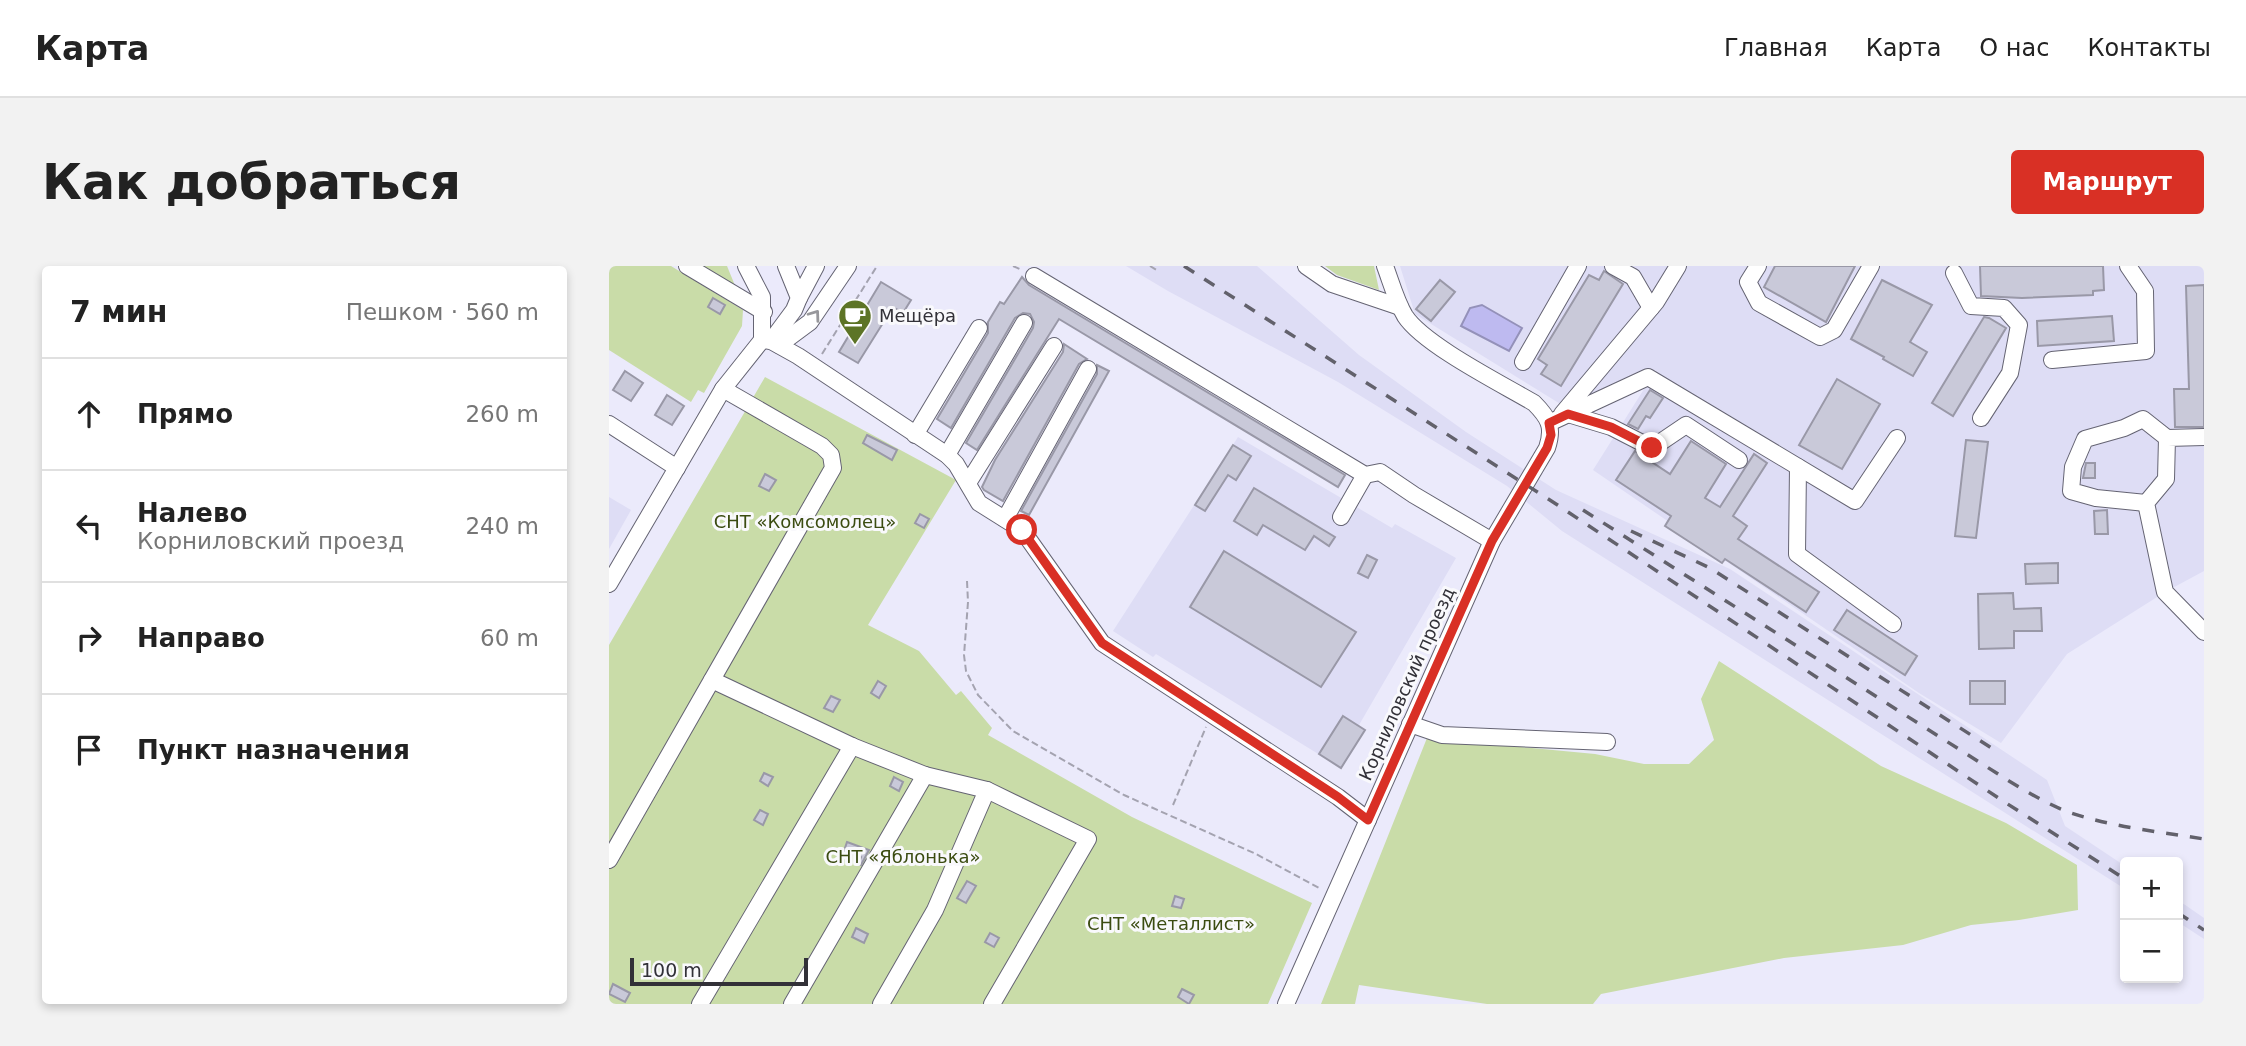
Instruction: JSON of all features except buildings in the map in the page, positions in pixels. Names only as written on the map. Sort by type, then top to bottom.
[{"type":"street","points":[[687,266],[764,312]]},
{"type":"street","points":[[746,266],[759,288],[771,342],[854,392],[947,455],[956,464],[979,503],[1022,530],[1102,643],[1212,713],[1368,820]]},
{"type":"street","points":[[786,266],[799,298]]},
{"type":"street","points":[[609,584],[723,389],[771,342],[794,310],[816,266]]},
{"type":"street","points":[[771,342],[810,322],[848,266]]},
{"type":"street","points":[[1306,266],[1332,284],[1400,307]]},
{"type":"street","points":[[1385,266],[1400,307],[1412,325],[1423,335],[1534,403],[1545,414],[1558,419],[1611,427],[1652,448],[1686,425],[1739,460]]},
{"type":"street","points":[[1523,362],[1578,266]]},
{"type":"street","points":[[1613,266],[1633,277],[1651,308]]},
{"type":"street","points":[[1558,419],[1651,308],[1678,266]]},
{"type":"street","points":[[1758,266],[1748,282],[1759,303],[1820,337],[1834,330],[1871,266]]},
{"type":"street","points":[[1938,266],[1957,270],[1971,306],[2004,308],[2019,325],[2010,373],[1980,418]]},
{"type":"street","points":[[2052,360],[2146,351],[2145,291],[2128,266]]},
{"type":"street","points":[[1034,276],[1365,475],[1380,472],[1492,541]]},
{"type":"street","points":[[947,455],[1024,323]]},
{"type":"street","points":[[915,435],[979,328]]},
{"type":"street","points":[[968,483],[1054,346]]},
{"type":"street","points":[[1005,519],[1088,369]]},
{"type":"street","points":[[1558,419],[1648,377],[1855,501],[1897,438]]},
{"type":"street","points":[[609,860],[831,474],[834,463],[831,455],[822,446],[723,389]]},
{"type":"street","name":"Корниловский проезд","points":[[1286,1004],[1492,541],[1547,448],[1558,419]]},
{"type":"street","points":[[2146,503],[2096,498],[2071,491],[2073,467],[2085,439],[2124,428],[2143,419],[2167,438],[2204,437]]},
{"type":"street","points":[[609,424],[677,468]]},
{"type":"street","points":[[2146,503],[2166,480],[2167,438]]},
{"type":"street","points":[[1798,467],[1797,554],[1893,624]]},
{"type":"street","points":[[1341,517],[1365,475]]},
{"type":"street","points":[[2146,503],[2165,592],[2204,632]]},
{"type":"street","points":[[712,680],[852,746],[925,775],[987,790],[1088,839],[992,1004]]},
{"type":"street","points":[[1410,724],[1443,735],[1607,742]]},
{"type":"street","points":[[700,1004],[852,746]]},
{"type":"street","points":[[792,1004],[925,775]]},
{"type":"street","points":[[881,1004],[935,910],[987,790]]},
{"type":"path","points":[[820,358],[877,266]]},
{"type":"path","points":[[1150,266],[1158,271]]},
{"type":"path","points":[[967,581],[964,655],[966,671],[978,695],[1013,731],[1124,795],[1256,854],[1334,897]]},
{"type":"path","points":[[1173,805],[1212,713]]},
{"type":"shaded area","points":[[1126,266],[1257,266],[1359,355],[1466,432],[1556,490],[1730,569],[2047,780],[2065,826],[2120,863],[2120,886],[1562,531],[1507,486],[1338,382]]},
{"type":"shaded area","points":[[1400,266],[2204,266],[2204,571],[2165,592],[2067,654],[2001,743],[1919,693],[1593,470],[1656,370],[1562,405],[1415,314]]},
{"type":"shaded area","points":[[1482,305],[1522,328],[1509,351],[1461,326],[1470,308]]},
{"type":"shaded area","points":[[1238,437],[1392,528],[1395,524],[1456,558],[1359,725],[1365,730],[1341,768],[1156,654],[1153,657],[1113,631]]},
{"type":"shaded area","points":[[609,497],[631,510],[609,549]]},
{"type":"shaded area","points":[[2183,903],[2204,918],[2204,939],[2183,925]]},
{"type":"green space","points":[[609,266],[671,266],[743,310],[742,326],[704,393],[698,390],[691,402],[609,350]]},
{"type":"green space","points":[[702,266],[727,266],[736,288]]},
{"type":"green space","points":[[1325,266],[1374,266],[1379,290],[1337,275]]},
{"type":"green space","points":[[765,377],[956,480],[868,625],[919,651],[956,695],[961,691],[992,728],[988,735],[1132,817],[1312,903],[1268,1004],[609,1004],[609,645]]},
{"type":"green space","points":[[1719,661],[1881,766],[2006,823],[2077,865],[2078,910],[1971,925],[1903,945],[1784,958],[1601,994],[1593,1004],[1487,1004],[1359,985],[1355,1004],[1321,1004],[1427,738],[1595,754],[1644,764],[1689,764],[1714,740],[1701,699]]},
{"type":"railway","points":[[1184,266],[1556,504],[2120,876]]},
{"type":"railway","points":[[1583,510],[2039,798],[2071,813],[2104,822],[2204,839]]},
{"type":"railway","points":[[1631,531],[1710,568],[1993,749]]},
{"type":"railway","points":[[2183,916],[2204,930]]},
{"type":"place","name":"Мещёра","points":[[855,346]]},
{"type":"route","points":[[1022,530],[1102,643],[1212,713],[1368,820],[1492,541],[1547,448],[1551,435],[1549,423],[1568,414],[1611,427],[1652,448]]},
{"type":"park label","name":"СНТ «Комсомолец»","points":[[805,522]]},
{"type":"park label","name":"СНТ «Яблонька»","points":[[903,857]]},
{"type":"park label","name":"СНТ «Металлист»","points":[[1171,924]]}]
